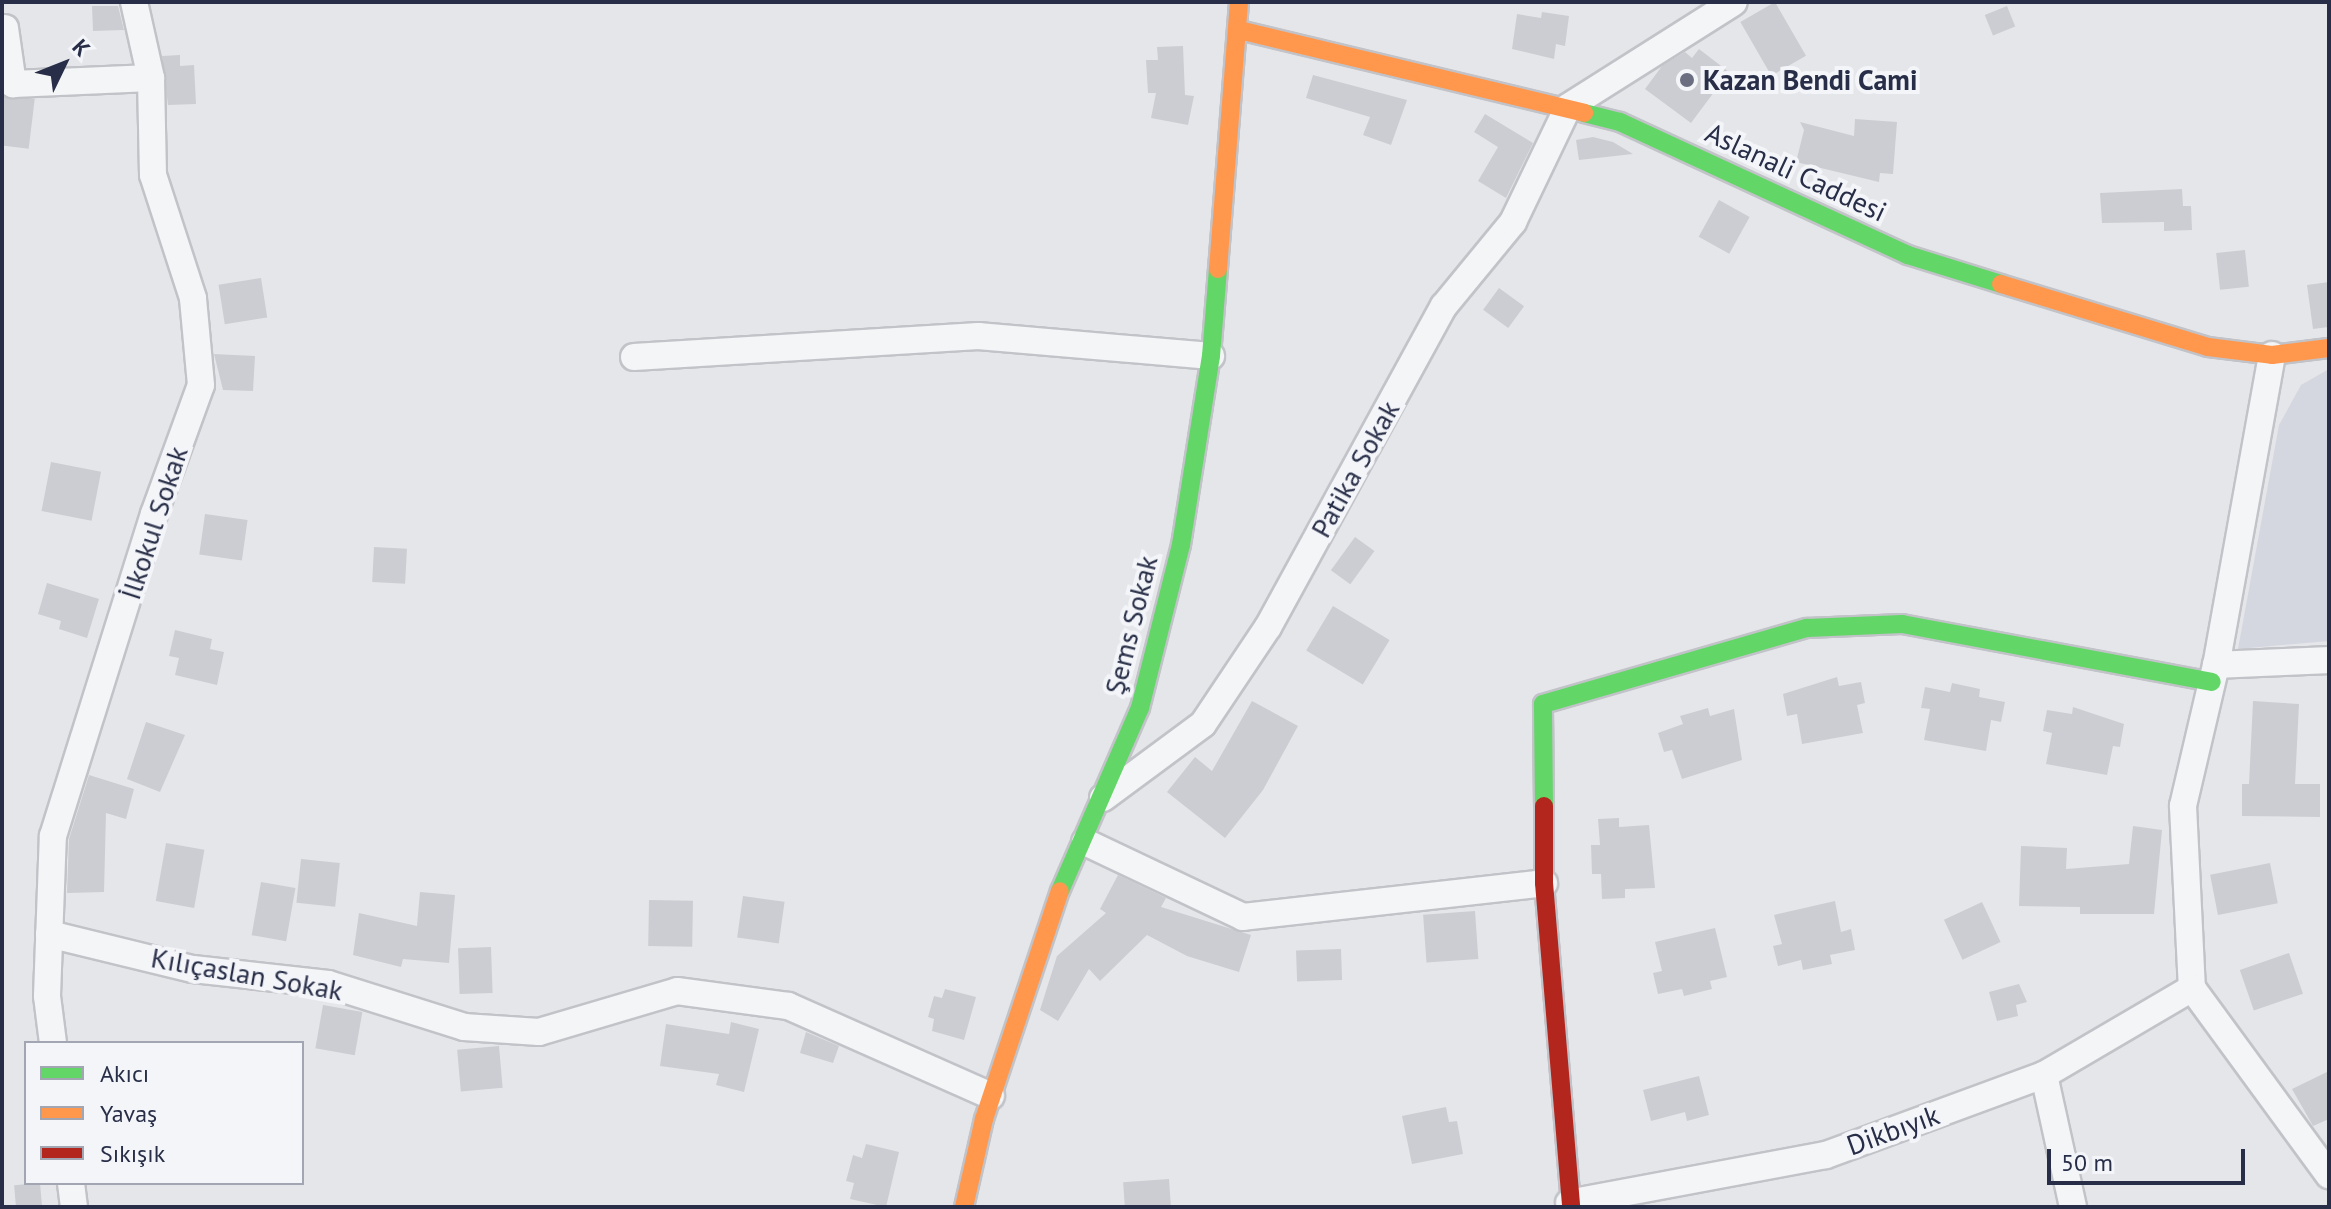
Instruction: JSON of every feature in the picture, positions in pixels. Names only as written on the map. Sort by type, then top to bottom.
[{"type":"street","name":"İlkokul Sokak","points":[[53,1041],[47,996],[53,836],[201,385],[193,298],[153,175],[151,78],[134,2]]},
{"type":"street","name":"Şems Sokak","points":[[964,1207],[991,1096],[1044,928],[1085,842],[1140,708],[1181,545],[1211,356],[1239,2]]},
{"type":"street","points":[[1568,107],[1734,2]]},
{"type":"street","points":[[5,28],[13,84],[151,78]]},
{"type":"street","name":"Aslanali Caddesi","points":[[1239,30],[1568,107],[1681,148],[1908,255],[2208,347],[2272,355],[2329,348]]},
{"type":"street","name":"Patika Sokak","points":[[1103,798],[1203,724],[1260,639],[1444,306],[1513,222],[1568,107]]},
{"type":"street","points":[[634,357],[978,336],[1211,356]]},
{"type":"street","points":[[2272,355],[2214,674],[2183,806],[2192,988],[2329,1175]]},
{"type":"street","points":[[1570,1205],[1544,883],[1543,704],[1807,628],[1902,624],[2214,674],[2329,660]]},
{"type":"street","points":[[1085,842],[1243,917],[1544,883]]},
{"type":"street","name":"Kılıçaslan Sokak","points":[[49,934],[193,969],[328,984],[464,1027],[539,1032],[677,991],[788,1006],[991,1096]]},
{"type":"street","name":"Dikbıyık","points":[[1570,1205],[1826,1155],[2044,1075],[2192,988]]},
{"type":"street","points":[[2044,1075],[2073,1207]]},
{"type":"street","points":[[71,1185],[74,1207]]},
{"type":"shaded area","points":[[2329,369],[2329,641],[2238,649],[2279,425],[2301,385]]},
{"type":"building","points":[[1775,2],[1806,56],[1771,76],[1740,22]]},
{"type":"building","points":[[92,6],[118,6],[124,30],[93,31]]},
{"type":"building","points":[[2007,6],[2015,26],[1993,35],[1985,15]]},
{"type":"building","points":[[1542,12],[1569,16],[1565,46],[1556,44],[1554,59],[1512,49],[1517,14],[1541,18]]},
{"type":"building","points":[[1183,46],[1185,95],[1194,96],[1188,125],[1151,118],[1156,93],[1148,93],[1146,60],[1158,60],[1157,47]]},
{"type":"building","name":"Kazan Bendi Cami","points":[[1699,49],[1729,72],[1691,123],[1645,89],[1662,66],[1685,52],[1692,58]]},
{"type":"building","points":[[180,55],[180,66],[194,65],[196,104],[168,105],[162,56]]},
{"type":"building","points":[[1313,75],[1407,100],[1391,145],[1363,135],[1370,117],[1306,98]]},
{"type":"building","points":[[2,95],[35,99],[29,149],[2,145]]},
{"type":"building","points":[[1485,114],[1533,143],[1506,198],[1478,181],[1498,147],[1474,132]]},
{"type":"building","points":[[1855,119],[1897,122],[1893,174],[1880,173],[1879,182],[1796,162],[1804,130],[1800,122],[1854,136]]},
{"type":"building","points":[[1593,137],[1613,142],[1633,154],[1579,160],[1576,140]]},
{"type":"building","points":[[2182,189],[2183,206],[2191,206],[2192,230],[2164,231],[2164,222],[2102,223],[2100,193]]},
{"type":"building","points":[[1719,200],[1750,217],[1729,254],[1699,237]]},
{"type":"building","points":[[2245,250],[2249,287],[2220,290],[2216,253]]},
{"type":"building","points":[[261,278],[267,318],[225,324],[219,285]]},
{"type":"building","points":[[2329,282],[2329,327],[2313,329],[2307,285]]},
{"type":"building","points":[[1499,288],[1524,306],[1508,328],[1483,310]]},
{"type":"building","points":[[214,354],[255,356],[253,391],[223,390]]},
{"type":"building","points":[[51,462],[101,472],[92,521],[41,511]]},
{"type":"building","points":[[205,514],[248,520],[242,561],[199,555]]},
{"type":"building","points":[[1355,537],[1374,551],[1350,584],[1331,570]]},
{"type":"building","points":[[374,547],[407,549],[405,584],[372,582]]},
{"type":"building","points":[[47,583],[99,599],[87,638],[59,629],[61,621],[38,614]]},
{"type":"building","points":[[1333,606],[1390,640],[1363,685],[1306,651]]},
{"type":"building","points":[[175,630],[212,639],[210,649],[224,652],[217,685],[175,675],[179,658],[169,656]]},
{"type":"building","points":[[1837,677],[1839,686],[1861,682],[1865,703],[1857,705],[1863,733],[1802,744],[1797,714],[1787,716],[1783,694]]},
{"type":"building","points":[[1952,683],[1980,689],[1979,697],[2005,702],[2001,722],[1991,720],[1986,751],[1924,740],[1930,709],[1921,708],[1925,687],[1950,692]]},
{"type":"building","points":[[1252,701],[1298,726],[1263,790],[1225,838],[1167,792],[1195,757],[1212,771]]},
{"type":"building","points":[[2253,701],[2299,704],[2295,784],[2320,784],[2320,817],[2242,816],[2242,784],[2249,784]]},
{"type":"building","points":[[2073,707],[2124,724],[2120,747],[2113,746],[2107,775],[2046,764],[2052,733],[2043,731],[2047,710],[2072,714]]},
{"type":"building","points":[[1708,708],[1710,716],[1734,709],[1742,760],[1682,779],[1672,750],[1664,752],[1658,733],[1683,724],[1680,716]]},
{"type":"building","points":[[146,722],[185,735],[160,792],[127,779]]},
{"type":"building","points":[[89,775],[134,789],[126,819],[106,813],[104,892],[67,893],[69,839]]},
{"type":"building","points":[[1619,818],[1619,827],[1649,825],[1655,888],[1625,889],[1625,898],[1602,899],[1601,874],[1592,874],[1591,845],[1600,845],[1598,819]]},
{"type":"building","points":[[2133,826],[2162,830],[2154,914],[2080,914],[2080,907],[2019,906],[2021,846],[2067,848],[2066,869],[2129,864]]},
{"type":"building","points":[[166,843],[204,850],[194,908],[156,901]]},
{"type":"building","points":[[301,859],[340,863],[335,907],[296,903]]},
{"type":"building","points":[[2270,863],[2278,903],[2218,915],[2210,875]]},
{"type":"building","points":[[1118,875],[1166,898],[1161,907],[1251,935],[1239,972],[1187,956],[1147,935],[1100,981],[1089,969],[1058,1021],[1040,1010],[1057,956],[1106,913],[1100,909]]},
{"type":"building","points":[[261,882],[295,888],[286,941],[252,935]]},
{"type":"building","points":[[420,892],[455,895],[449,963],[403,959],[401,967],[353,955],[359,913],[417,926]]},
{"type":"building","points":[[743,896],[785,902],[779,943],[737,938]]},
{"type":"building","points":[[649,900],[693,901],[692,947],[648,946]]},
{"type":"building","points":[[1835,901],[1841,932],[1851,929],[1855,950],[1830,955],[1832,964],[1803,970],[1801,960],[1778,966],[1773,946],[1782,944],[1774,915]]},
{"type":"building","points":[[1982,902],[2001,942],[1963,960],[1944,920]]},
{"type":"building","points":[[1475,911],[1478,959],[1426,963],[1423,915]]},
{"type":"building","points":[[1715,928],[1727,977],[1710,981],[1712,989],[1684,996],[1682,989],[1658,994],[1653,973],[1662,971],[1655,942]]},
{"type":"building","points":[[491,947],[493,993],[460,994],[458,948]]},
{"type":"building","points":[[1341,949],[1342,980],[1297,982],[1296,951]]},
{"type":"building","points":[[2289,953],[2303,994],[2254,1011],[2240,970]]},
{"type":"building","points":[[2019,984],[2027,1002],[2016,1005],[2018,1016],[1997,1021],[1989,992]]},
{"type":"building","points":[[945,989],[976,997],[964,1040],[932,1031],[934,1019],[928,1017],[934,996],[942,998]]},
{"type":"building","points":[[323,1005],[362,1012],[355,1055],[315,1048]]},
{"type":"building","points":[[731,1022],[759,1029],[744,1092],[716,1085],[719,1074],[660,1066],[666,1024],[729,1034]]},
{"type":"building","points":[[806,1032],[839,1046],[833,1063],[800,1053]]},
{"type":"building","points":[[499,1046],[503,1088],[461,1092],[457,1050]]},
{"type":"building","points":[[2329,1071],[2329,1119],[2313,1126],[2292,1089]]},
{"type":"building","points":[[1699,1076],[1709,1115],[1687,1121],[1685,1112],[1651,1121],[1643,1090]]},
{"type":"building","points":[[1446,1107],[1449,1122],[1457,1121],[1463,1154],[1412,1164],[1402,1116]]},
{"type":"building","points":[[866,1144],[899,1152],[886,1207],[850,1199],[854,1183],[846,1181],[853,1155],[862,1158]]},
{"type":"building","points":[[1169,1179],[1171,1207],[1125,1207],[1123,1182]]},
{"type":"building","points":[[14,1185],[40,1185],[42,1207],[16,1207]]},
{"type":"traffic: fast","points":[[1584,113],[1620,122],[1908,255],[2001,284]]},
{"type":"traffic: fast","points":[[1060,891],[1140,708],[1181,545],[1211,356],[1218,269]]},
{"type":"traffic: fast","points":[[1544,806],[1543,704],[1807,628],[1902,624],[2212,682]]},
{"type":"traffic: slow","points":[[1218,269],[1239,2]]},
{"type":"traffic: slow","points":[[1239,30],[1584,113]]},
{"type":"traffic: slow","points":[[2001,284],[2208,347],[2272,355],[2329,348]]},
{"type":"traffic: slow","points":[[964,1207],[984,1119],[1060,891]]},
{"type":"traffic: jam","points":[[1544,806],[1544,883],[1571,1207]]},
{"type":"place","name":"Kazan Bendi Cami","points":[[1687,80]]}]
